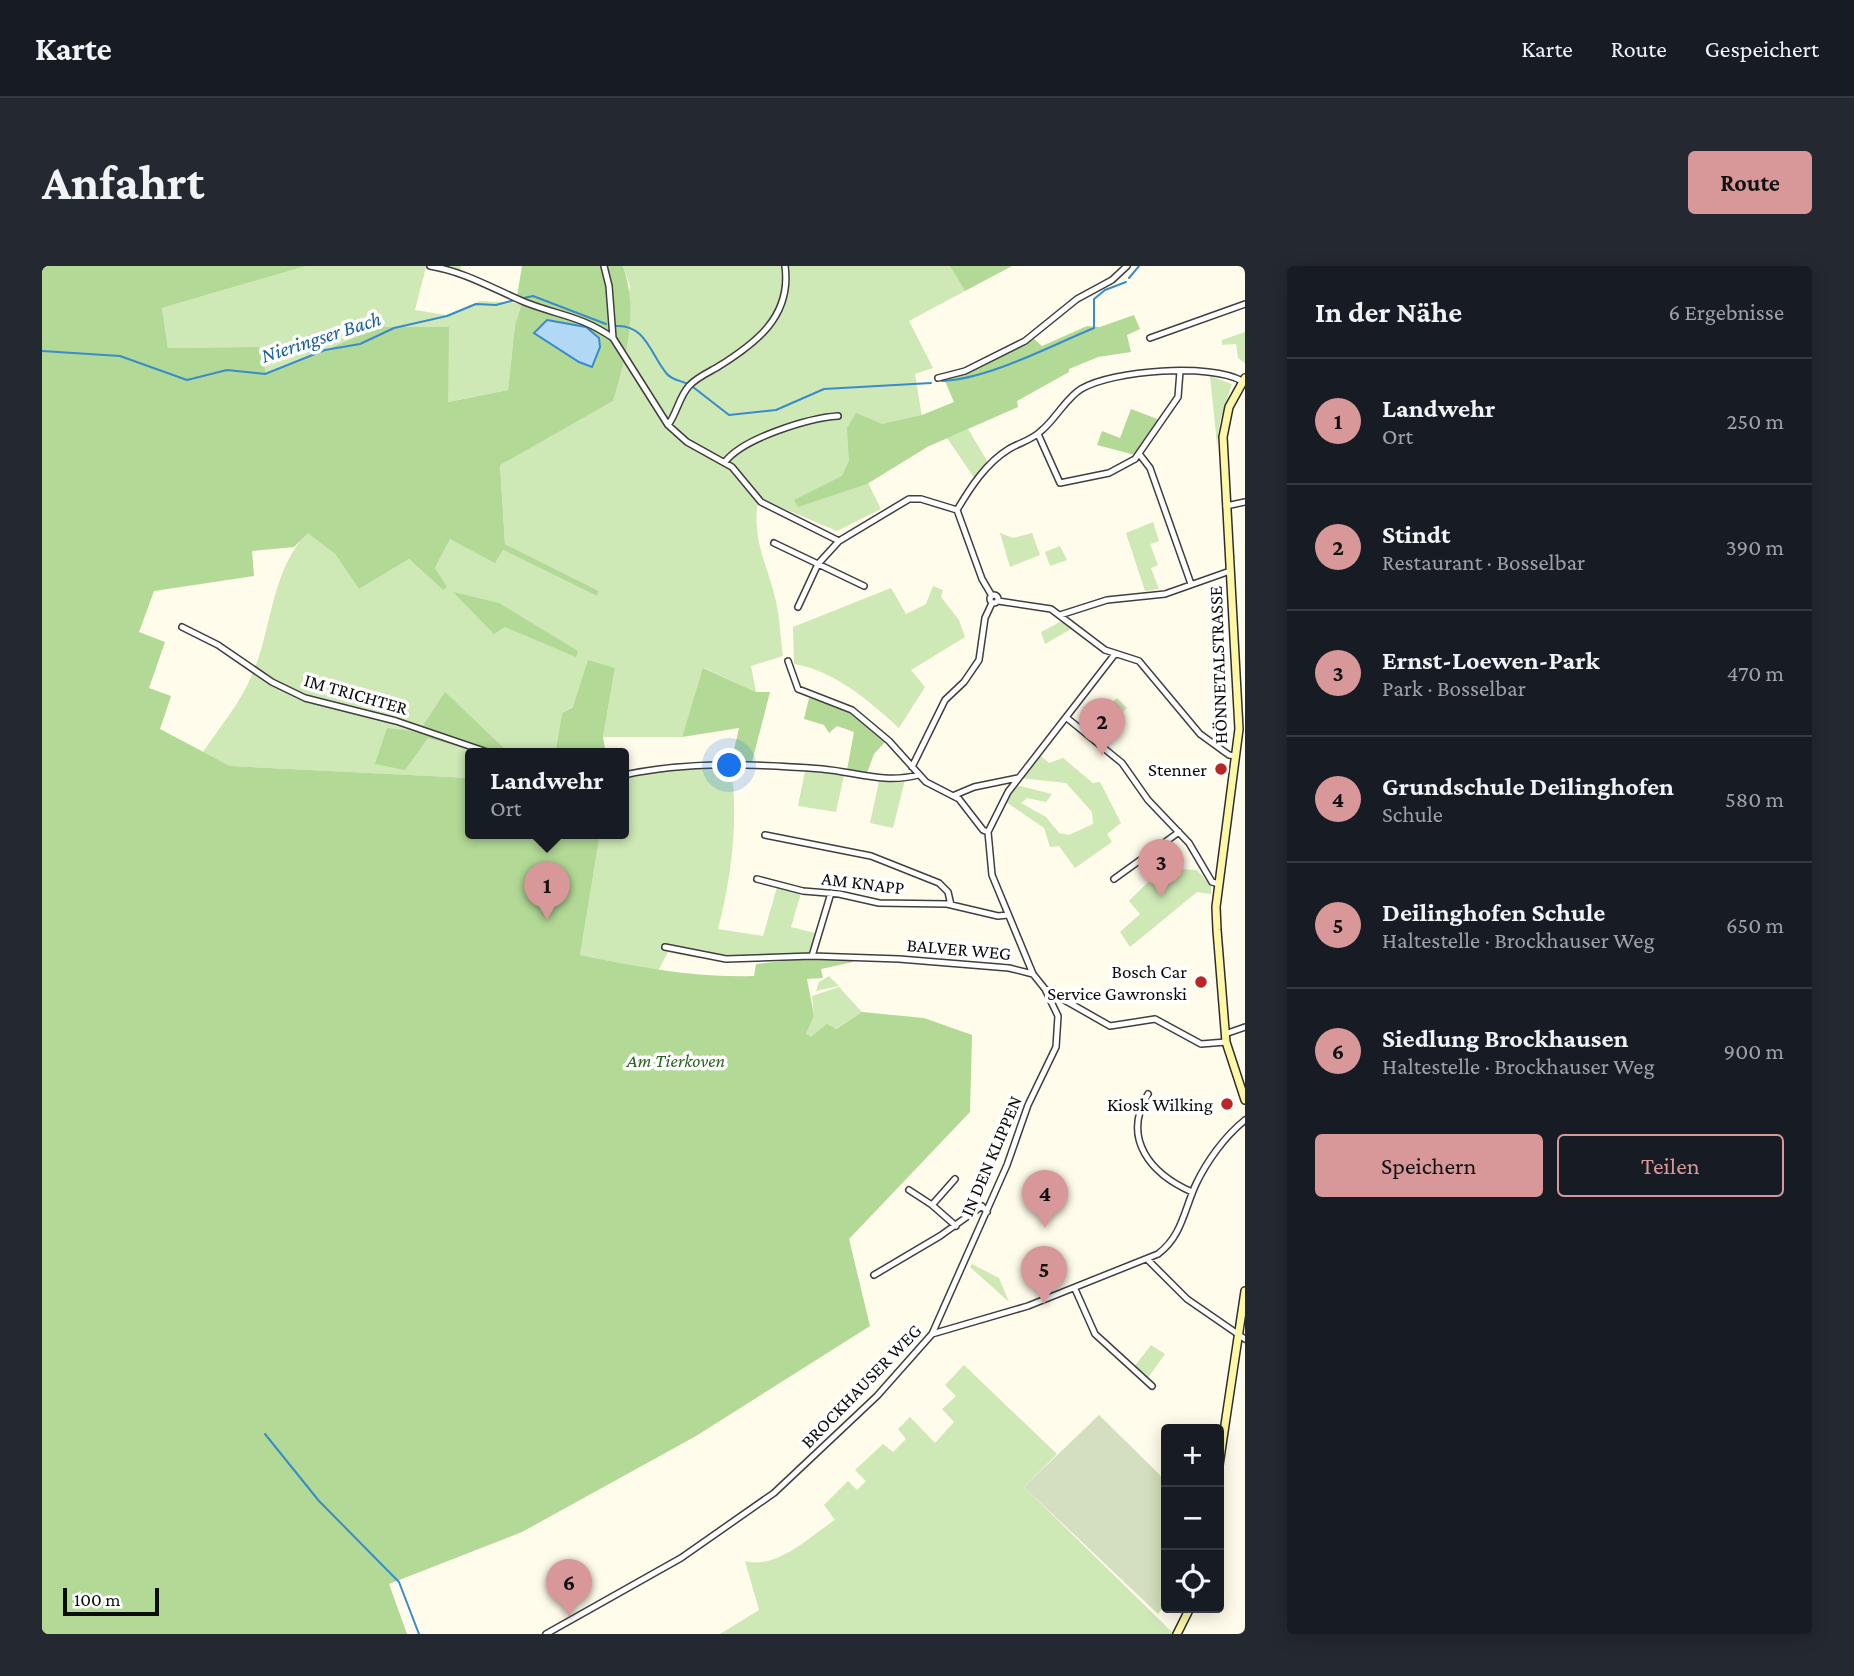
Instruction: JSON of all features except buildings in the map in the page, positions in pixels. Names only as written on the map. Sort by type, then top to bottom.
[{"type":"main road","name":"HÖNNETALSTRASSE","points":[[1244,380],[1229,407],[1224,428],[1238,701],[1235,774],[1219,884],[1217,930],[1225,1038],[1241,1077],[1245,1101]]},
{"type":"main road","points":[[1235,774],[1245,773]]},
{"type":"main road","points":[[1224,1437],[1242,1337],[1245,1291]]},
{"type":"main road","points":[[1177,1634],[1188,1613]]},
{"type":"street","points":[[430,266],[464,272],[535,306],[580,318],[613,338],[668,425],[687,442],[725,462],[761,502],[839,541]]},
{"type":"street","points":[[604,266],[609,286],[613,338]]},
{"type":"street","points":[[668,425],[690,385],[740,353],[769,329],[781,307],[785,291],[785,266]]},
{"type":"street","points":[[938,378],[965,371],[1025,341],[1077,299],[1112,280],[1127,266]]},
{"type":"street","points":[[1150,338],[1245,304]]},
{"type":"street","points":[[957,510],[985,470],[1008,450],[1038,434],[1081,389],[1127,374],[1180,371],[1216,371],[1244,380]]},
{"type":"street","points":[[1038,434],[1060,483],[1109,472],[1140,455],[1178,397],[1180,371]]},
{"type":"street","points":[[725,462],[736,451],[790,427],[811,420],[838,416]]},
{"type":"street","points":[[1140,455],[1150,468],[1191,584]]},
{"type":"street","points":[[798,607],[818,564],[839,541],[909,499],[921,499],[957,510]]},
{"type":"street","points":[[1226,506],[1245,502]]},
{"type":"street","points":[[912,767],[945,700],[964,682],[979,660],[985,618],[997,596],[992,596],[982,579],[957,510]]},
{"type":"street","points":[[774,542],[864,586]]},
{"type":"street","points":[[1060,615],[1107,600],[1165,594],[1230,570]]},
{"type":"street","points":[[995,602],[1051,609],[1105,650],[1139,661],[1200,734],[1223,751],[1236,756]]},
{"type":"street","name":"IM TRICHTER","points":[[182,627],[218,645],[272,682],[304,698],[396,721],[475,748]]},
{"type":"street","points":[[1033,974],[992,876],[988,832],[1001,802],[1018,778],[1115,654]]},
{"type":"street","points":[[788,661],[798,690],[852,710],[889,741],[918,775],[955,795],[983,830],[988,832]]},
{"type":"street","points":[[1067,718],[1122,763],[1148,800],[1189,842],[1212,882],[1219,884]]},
{"type":"street","points":[[629,774],[680,766],[776,766],[830,770],[887,780],[918,775]]},
{"type":"street","points":[[955,795],[974,787],[1018,778]]},
{"type":"street","points":[[1114,879],[1179,832]]},
{"type":"street","points":[[765,835],[871,856],[939,883],[948,892],[951,905]]},
{"type":"street","name":"AM KNAPP","points":[[757,879],[803,891],[882,904],[951,905],[998,916],[1008,915]]},
{"type":"street","points":[[812,956],[831,894]]},
{"type":"street","name":"BALVER WEG","points":[[665,947],[726,959],[812,956],[981,966],[1033,974],[1045,989],[1110,1026],[1155,1019],[1201,1044],[1225,1038]]},
{"type":"street","name":"IN DEN KLIPPEN","points":[[932,1334],[987,1212],[1028,1105],[1056,1047],[1058,1016],[1045,989]]},
{"type":"street","points":[[1225,1038],[1245,1027]]},
{"type":"street","points":[[1148,1094],[1141,1105],[1136,1127],[1140,1147],[1161,1175],[1192,1192]]},
{"type":"street","name":"BROCKHAUSER WEG","points":[[546,1634],[681,1558],[774,1493],[877,1396],[932,1334],[1075,1289],[1148,1260],[1174,1239],[1192,1192],[1218,1149],[1245,1119]]},
{"type":"street","points":[[932,1205],[955,1179]]},
{"type":"street","points":[[909,1190],[956,1226]]},
{"type":"street","points":[[874,1275],[956,1226],[982,1206],[987,1212]]},
{"type":"street","points":[[1148,1260],[1180,1293],[1242,1337]]},
{"type":"street","points":[[1075,1289],[1095,1334],[1152,1386]]},
{"type":"green space","name":"Am Tierkoven","points":[[42,266],[306,266],[162,308],[168,348],[259,347],[266,374],[380,327],[449,327],[448,402],[508,390],[515,325],[522,303],[516,302],[522,266],[623,266],[630,300],[629,334],[613,401],[500,465],[505,544],[599,591],[597,596],[503,550],[495,563],[450,539],[435,568],[447,587],[443,590],[409,559],[359,589],[335,554],[308,533],[294,547],[252,551],[254,576],[154,591],[139,632],[165,642],[149,688],[171,696],[160,729],[230,766],[465,778],[465,839],[599,839],[580,955],[666,971],[732,976],[754,976],[756,964],[813,958],[852,960],[853,962],[821,969],[823,978],[807,979],[814,1016],[806,1034],[811,1037],[827,1024],[836,1029],[862,1012],[924,1018],[972,1035],[970,1112],[849,1239],[870,1326],[696,1436],[522,1532],[389,1584],[407,1634],[42,1634]]},
{"type":"green space","points":[[306,266],[461,266],[460,273],[426,267],[415,310],[446,315],[480,301],[522,303],[515,325],[508,390],[447,402],[448,327],[380,327],[265,374],[258,347],[168,348],[162,308]]},
{"type":"green space","points":[[623,266],[950,266],[965,291],[909,321],[933,368],[915,374],[927,447],[868,483],[881,509],[837,531],[759,498],[759,542],[775,597],[783,656],[751,666],[756,692],[704,668],[682,737],[603,737],[615,668],[562,713],[556,748],[465,748],[465,778],[230,766],[203,752],[247,685],[259,657],[286,564],[308,532],[335,554],[359,589],[409,559],[443,590],[446,587],[435,568],[450,539],[495,562],[503,550],[597,596],[599,591],[505,544],[500,464],[613,401],[630,286]]},
{"type":"green space","points":[[950,266],[1012,266],[965,291]]},
{"type":"green space","points":[[1134,315],[1140,329],[1127,335],[1131,352],[1098,357],[1069,369],[1069,372],[1017,401],[1018,407],[927,447],[867,484],[798,507],[794,500],[842,476],[849,461],[847,428],[856,413],[882,424],[922,415],[954,402],[944,379],[988,363],[1034,339],[1042,346],[1087,326],[1100,327]]},
{"type":"green space","points":[[1245,332],[1245,363],[1238,358],[1236,344],[1222,345],[1222,340]]},
{"type":"green space","points":[[1210,376],[1232,384],[1220,421],[1217,445]]},
{"type":"green space","points":[[1131,409],[1160,420],[1135,455],[1097,445],[1102,431],[1120,438]]},
{"type":"green space","points":[[968,429],[989,464],[975,479],[947,438]]},
{"type":"green space","points":[[1153,522],[1159,541],[1150,544],[1158,565],[1151,568],[1159,589],[1145,591],[1126,533]]},
{"type":"green space","points":[[1000,533],[1013,538],[1032,533],[1040,555],[1010,567]]},
{"type":"green space","points":[[1060,546],[1067,560],[1050,566],[1045,552]]},
{"type":"green space","points":[[933,586],[943,590],[941,597],[959,620],[965,637],[911,670],[925,687],[899,728],[863,697],[837,680],[794,664],[793,627],[891,588],[906,614],[926,604]]},
{"type":"green space","points":[[453,592],[499,603],[578,651],[576,657],[505,627],[494,634]]},
{"type":"green space","points":[[1062,621],[1071,629],[1045,644],[1041,632]]},
{"type":"green space","points":[[588,660],[615,668],[603,737],[605,748],[556,748],[562,713],[573,707]]},
{"type":"green space","points":[[703,668],[756,692],[770,692],[752,762],[731,763],[739,728],[682,737]]},
{"type":"green space","points":[[445,692],[504,748],[465,748],[428,738],[405,770],[375,764],[387,728],[419,732]]},
{"type":"green space","points":[[809,698],[850,711],[885,742],[874,754],[867,773],[847,770],[854,732],[837,726],[829,733],[824,725],[804,719]]},
{"type":"green space","points":[[1117,698],[1127,708],[1097,737],[1081,726]]},
{"type":"green space","points":[[1038,754],[1049,763],[1063,758],[1093,783],[1100,782],[1121,823],[1107,834],[1112,842],[1075,868],[1059,846],[1050,847],[1044,828],[1006,802],[1016,785],[1052,794],[1046,802],[1027,798],[1021,803],[1046,817],[1059,833],[1069,835],[1093,824],[1092,812],[1066,783],[1020,778]]},
{"type":"green space","points":[[678,763],[731,768],[734,828],[727,890],[718,929],[763,936],[777,887],[801,893],[791,927],[815,933],[811,955],[723,959],[668,952],[658,971],[580,955],[599,839],[629,839],[629,771]]},
{"type":"green space","points":[[805,771],[844,775],[836,812],[798,806]]},
{"type":"green space","points":[[905,780],[893,828],[870,823],[879,781]]},
{"type":"green space","points":[[1162,868],[1197,870],[1211,886],[1211,894],[1197,892],[1130,947],[1120,932],[1140,914],[1129,901]]},
{"type":"green space","points":[[829,976],[839,986],[816,991],[819,982]]},
{"type":"green space","points":[[839,987],[862,1012],[835,1029],[810,1037],[806,1034],[814,1016],[812,996]]},
{"type":"green space","points":[[972,1264],[999,1278],[1009,1302],[970,1267]]},
{"type":"green space","points":[[1151,1345],[1165,1354],[1147,1379],[1134,1367]]},
{"type":"green space","points":[[964,1365],[1057,1454],[1024,1487],[1174,1634],[720,1634],[759,1610],[745,1561],[769,1561],[781,1556],[835,1520],[824,1505],[848,1481],[857,1490],[866,1481],[855,1470],[883,1444],[893,1452],[906,1439],[898,1429],[910,1417],[935,1443],[954,1422],[942,1409],[956,1396],[945,1385]]},
{"type":"green space","points":[[1099,1415],[1161,1476],[1161,1610],[1158,1614],[1024,1487]]},
{"type":"water","points":[[547,320],[586,327],[599,338],[600,347],[592,367],[579,362],[534,333]]},
{"type":"waterway","name":"Nieringser Bach","points":[[1129,278],[1139,266]]},
{"type":"waterway","name":"Nieringser Bach","points":[[942,381],[999,368],[1094,328],[1094,299],[1105,290],[1126,282]]},
{"type":"waterway","name":"Nieringser Bach","points":[[524,298],[533,296],[606,324]]},
{"type":"waterway","name":"Nieringser Bach","points":[[42,351],[120,356],[187,380],[227,370],[265,374],[325,350],[360,344],[394,328],[447,316],[476,304],[496,305],[515,300]]},
{"type":"waterway","name":"Nieringser Bach","points":[[616,326],[634,330],[647,342],[667,374],[688,384]]},
{"type":"waterway","name":"Nieringser Bach","points":[[693,387],[729,415],[776,410],[824,389],[931,383]]},
{"type":"waterway","points":[[265,1434],[319,1501],[399,1582],[419,1634]]},
{"type":"place","name":"Stindt","points":[[1102,756]]},
{"type":"place","name":"Stenner","points":[[1221,769]]},
{"type":"place","name":"Ernst-Loewen-Park","points":[[1161,897]]},
{"type":"place","name":"Landwehr","points":[[547,920]]},
{"type":"place","name":"Bosch Car Service Gawronski","points":[[1201,982]]},
{"type":"place","name":"Kiosk Wilking","points":[[1227,1104]]},
{"type":"place","name":"Grundschule Deilinghofen","points":[[1045,1228]]},
{"type":"place","name":"Deilinghofen Schule","points":[[1044,1304]]},
{"type":"place","name":"Siedlung Brockhausen","points":[[569,1617]]}]
